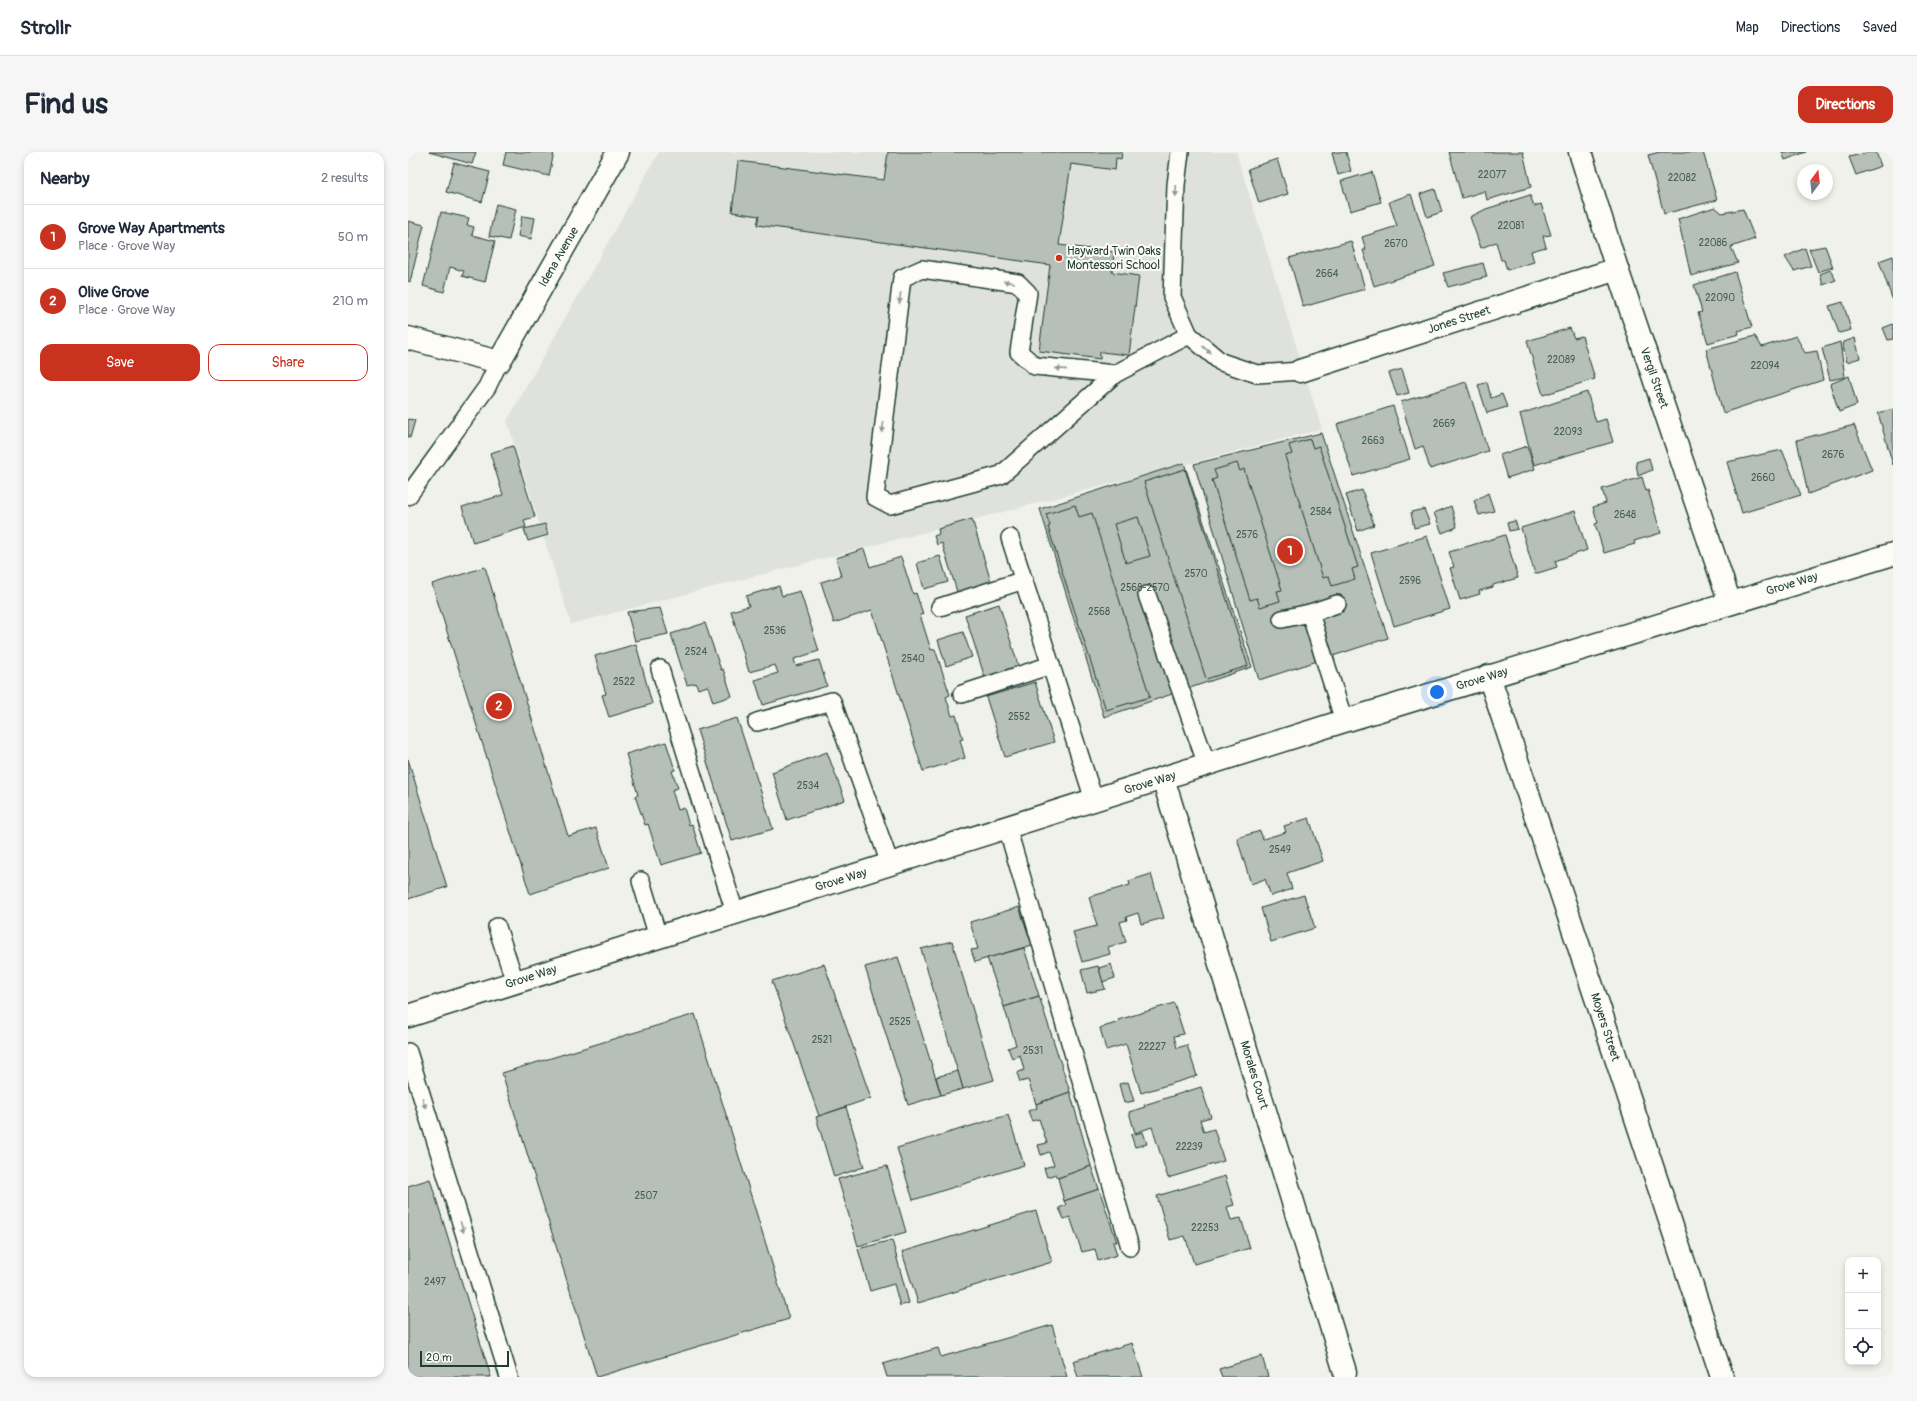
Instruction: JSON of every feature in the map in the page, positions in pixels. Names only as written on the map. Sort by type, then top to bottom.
[{"type":"street","name":"Idena Avenue","points":[[499,362],[618,152]]},
{"type":"street","name":"Vergil Street","points":[[1580,152],[1617,269],[1730,603]]},
{"type":"street","name":"Jones Street","points":[[1300,371],[1617,269]]},
{"type":"street","points":[[408,338],[499,362]]},
{"type":"street","name":"Grove Way","points":[[408,1016],[1489,676],[1730,603],[1892,559]]},
{"type":"street","name":"Moyers Street","points":[[1489,676],[1722,1377]]},
{"type":"street","name":"Morales Court","points":[[1163,778],[1345,1372]]},
{"type":"lane","points":[[1180,152],[1176,185],[1172,297],[1188,335],[1221,362],[1257,374],[1300,371]]},
{"type":"lane","points":[[1115,374],[1035,366],[1019,352],[1028,293],[1018,283],[922,269],[902,278],[875,497],[890,505],[1001,475],[1115,374],[1188,335]]},
{"type":"lane","points":[[408,496],[487,387],[499,362]]},
{"type":"lane","points":[[1010,538],[1094,800]]},
{"type":"lane","points":[[940,607],[1024,580]]},
{"type":"lane","points":[[1147,596],[1207,765]]},
{"type":"lane","points":[[1282,619],[1337,604]]},
{"type":"lane","points":[[1310,612],[1344,721]]},
{"type":"lane","points":[[962,694],[1051,665]]},
{"type":"lane","points":[[660,669],[736,912]]},
{"type":"lane","points":[[757,722],[832,701],[890,864]]},
{"type":"lane","points":[[1007,827],[1130,1247]]},
{"type":"lane","points":[[641,881],[658,937]]},
{"type":"lane","points":[[497,927],[515,982]]},
{"type":"lane","points":[[408,1052],[509,1377]]},
{"type":"shaded area","points":[[659,152],[1236,152],[1322,429],[571,624],[507,421]]},
{"type":"building","points":[[429,152],[476,152],[472,164]]},
{"type":"building","points":[[506,152],[554,152],[549,176],[503,165]]},
{"type":"building","name":"Hayward Twin Oaks Montessori School","points":[[888,152],[1122,152],[1121,159],[1116,158],[1115,170],[1071,164],[1059,245],[1114,252],[1112,272],[1139,276],[1129,355],[1100,352],[1100,359],[1039,351],[1050,265],[757,225],[759,216],[732,212],[738,161],[884,180]]},
{"type":"building","points":[[1346,152],[1351,171],[1338,175],[1332,153]]},
{"type":"building","points":[[1449,152],[1523,152],[1531,187],[1487,200],[1485,191],[1462,198]]},
{"type":"building","points":[[1660,152],[1703,152],[1717,200],[1664,214],[1648,155]]},
{"type":"building","points":[[1782,152],[1806,152],[1785,160]]},
{"type":"building","points":[[1876,152],[1881,166],[1856,175],[1849,157]]},
{"type":"building","points":[[1277,159],[1288,194],[1259,203],[1248,169]]},
{"type":"building","points":[[454,163],[490,172],[482,202],[446,192]]},
{"type":"building","points":[[1372,172],[1381,202],[1350,211],[1341,181]]},
{"type":"building","points":[[1435,189],[1442,212],[1427,217],[1420,194]]},
{"type":"building","points":[[1411,194],[1435,266],[1374,286],[1363,250],[1366,250],[1362,237],[1397,226],[1389,202]]},
{"type":"building","points":[[1530,195],[1534,206],[1541,204],[1551,235],[1543,236],[1546,247],[1531,251],[1534,262],[1507,270],[1504,260],[1501,260],[1496,242],[1481,248],[1470,217],[1486,209]]},
{"type":"building","points":[[496,204],[516,209],[509,240],[489,236]]},
{"type":"building","points":[[1715,207],[1722,213],[1743,209],[1755,239],[1731,247],[1738,263],[1691,276],[1678,219]]},
{"type":"building","points":[[441,212],[469,218],[467,225],[474,227],[472,235],[495,241],[485,282],[462,276],[464,271],[450,267],[444,292],[423,286]]},
{"type":"building","points":[[522,216],[535,218],[531,239],[518,236]]},
{"type":"building","points":[[408,221],[424,225],[410,282],[408,281]]},
{"type":"building","points":[[1351,241],[1365,289],[1303,307],[1289,258]]},
{"type":"building","points":[[1825,246],[1833,267],[1818,272],[1809,249]]},
{"type":"building","points":[[1805,248],[1811,266],[1794,271],[1785,257]]},
{"type":"building","points":[[1893,256],[1893,301],[1879,261]]},
{"type":"building","points":[[1483,263],[1487,277],[1448,287],[1443,273]]},
{"type":"building","points":[[1830,270],[1836,280],[1823,285],[1820,274]]},
{"type":"building","points":[[1735,272],[1752,327],[1738,331],[1739,334],[1708,343],[1698,313],[1702,312],[1694,285]]},
{"type":"building","points":[[1843,302],[1851,330],[1839,333],[1829,306]]},
{"type":"building","points":[[1893,324],[1893,339],[1888,340],[1883,328]]},
{"type":"building","points":[[1570,328],[1574,338],[1582,336],[1595,379],[1543,395],[1527,341]]},
{"type":"building","points":[[1755,336],[1762,347],[1796,336],[1805,353],[1817,351],[1823,380],[1723,413],[1706,349]]},
{"type":"building","points":[[1855,338],[1860,358],[1847,362],[1843,347],[1844,342]]},
{"type":"building","points":[[1840,342],[1845,377],[1830,380],[1822,348]]},
{"type":"building","points":[[1402,369],[1409,393],[1397,396],[1389,373]]},
{"type":"building","points":[[1849,376],[1857,405],[1839,412],[1830,384]]},
{"type":"building","points":[[1466,382],[1488,451],[1430,469],[1423,446],[1415,449],[1401,402]]},
{"type":"building","points":[[1487,382],[1491,398],[1502,394],[1507,407],[1487,413],[1478,385]]},
{"type":"building","points":[[1587,392],[1596,422],[1606,419],[1613,442],[1534,465],[1520,414]]},
{"type":"building","points":[[1393,406],[1410,459],[1353,476],[1337,424]]},
{"type":"building","points":[[1893,409],[1893,465],[1878,413]]},
{"type":"building","points":[[408,419],[415,420],[410,438],[408,437]]},
{"type":"building","points":[[1854,425],[1872,470],[1808,494],[1797,440]]},
{"type":"building","points":[[1321,433],[1388,638],[1259,680],[1194,464]]},
{"type":"building","points":[[1310,439],[1313,448],[1319,446],[1358,567],[1352,569],[1355,579],[1332,586],[1329,576],[1323,578],[1285,456],[1292,454],[1289,445]]},
{"type":"building","points":[[513,446],[535,517],[524,520],[526,527],[473,543],[462,507],[503,495],[490,453]]},
{"type":"building","points":[[1527,446],[1535,469],[1507,478],[1500,455]]},
{"type":"building","points":[[1782,450],[1801,495],[1742,513],[1727,462]]},
{"type":"building","points":[[1649,458],[1652,470],[1638,476],[1636,462]]},
{"type":"building","points":[[1184,463],[1252,667],[1104,717],[1040,509]]},
{"type":"building","points":[[1237,463],[1240,471],[1244,469],[1282,590],[1277,591],[1280,601],[1260,607],[1257,598],[1250,600],[1212,480],[1217,478],[1214,470]]},
{"type":"building","points":[[1185,469],[1248,666],[1206,679],[1144,482]]},
{"type":"building","points":[[1642,477],[1646,491],[1648,490],[1661,533],[1634,541],[1635,544],[1604,553],[1595,524],[1598,523],[1593,507],[1606,503],[1602,489]]},
{"type":"building","points":[[1362,490],[1374,525],[1358,531],[1346,495]]},
{"type":"building","points":[[1488,493],[1494,511],[1479,515],[1474,501]]},
{"type":"building","points":[[1075,505],[1079,517],[1092,513],[1150,697],[1106,710],[1048,527],[1050,526],[1046,514]]},
{"type":"building","points":[[1451,506],[1457,527],[1442,533],[1434,513]]},
{"type":"building","points":[[1424,509],[1430,524],[1414,528],[1411,512]]},
{"type":"building","points":[[1575,511],[1587,550],[1555,561],[1557,567],[1535,574],[1521,528]]},
{"type":"building","points":[[1138,517],[1150,556],[1126,563],[1114,524]]},
{"type":"building","points":[[972,519],[992,585],[958,595],[942,543],[937,545],[934,536],[939,534],[938,529]]},
{"type":"building","points":[[1515,521],[1518,529],[1509,531],[1507,523]]},
{"type":"building","points":[[545,524],[548,535],[528,541],[524,529]]},
{"type":"building","points":[[1505,535],[1518,578],[1493,585],[1493,587],[1479,591],[1480,594],[1460,600],[1450,568],[1454,567],[1449,552]]},
{"type":"building","points":[[1427,536],[1450,609],[1394,626],[1371,553]]},
{"type":"building","points":[[864,549],[870,567],[901,557],[913,594],[916,593],[923,614],[920,615],[931,650],[935,649],[950,695],[946,697],[952,716],[956,715],[963,739],[960,740],[965,758],[923,771],[872,610],[834,623],[821,582],[841,576],[836,558]]},
{"type":"building","points":[[940,556],[948,582],[924,589],[917,563]]},
{"type":"building","points":[[485,567],[568,836],[596,828],[609,868],[530,894],[432,584]]},
{"type":"building","points":[[779,586],[782,596],[800,591],[819,651],[794,659],[796,666],[819,660],[827,686],[763,705],[755,680],[778,673],[775,665],[749,672],[731,611],[749,606],[746,596]]},
{"type":"building","points":[[999,604],[1020,671],[986,681],[965,615]]},
{"type":"building","points":[[660,608],[668,634],[635,641],[627,612]]},
{"type":"building","points":[[705,623],[721,670],[723,669],[732,696],[713,702],[708,686],[698,689],[696,683],[687,685],[671,634]]},
{"type":"building","points":[[963,632],[972,657],[946,666],[938,640]]},
{"type":"building","points":[[636,644],[652,704],[609,717],[602,695],[606,694],[595,656]]},
{"type":"building","points":[[1035,682],[1054,742],[1005,757],[986,697]]},
{"type":"building","points":[[737,718],[773,829],[732,841],[697,730]]},
{"type":"building","points":[[666,742],[675,770],[672,771],[678,788],[672,790],[678,810],[684,808],[689,825],[692,824],[701,853],[661,865],[648,824],[645,825],[635,796],[638,795],[626,754]]},
{"type":"building","points":[[827,752],[845,800],[787,820],[772,772]]},
{"type":"building","points":[[408,759],[447,887],[408,899]]},
{"type":"building","points":[[1309,818],[1323,861],[1287,873],[1292,889],[1271,896],[1265,879],[1251,884],[1237,838],[1260,831],[1263,839],[1286,832],[1284,826]]},
{"type":"building","points":[[1151,874],[1164,918],[1141,924],[1138,913],[1126,917],[1127,920],[1120,922],[1126,942],[1108,947],[1110,954],[1082,962],[1073,932],[1097,926],[1089,897],[1130,885],[1129,881]]},
{"type":"building","points":[[1304,895],[1315,928],[1271,942],[1261,908]]},
{"type":"building","points":[[1019,907],[1032,945],[975,962],[971,950],[978,949],[970,922]]},
{"type":"building","points":[[952,941],[994,1080],[963,1089],[921,949]]},
{"type":"building","points":[[1024,948],[1039,996],[1004,1007],[987,958]]},
{"type":"building","points":[[898,957],[941,1095],[908,1105],[865,967]]},
{"type":"building","points":[[824,964],[871,1098],[819,1116],[772,981]]},
{"type":"building","points":[[1111,964],[1115,978],[1102,982],[1099,968]]},
{"type":"building","points":[[1098,966],[1105,989],[1087,993],[1081,970]]},
{"type":"building","points":[[1039,996],[1070,1092],[1036,1104],[1028,1080],[1020,1082],[1017,1073],[1024,1070],[1020,1055],[1012,1058],[1008,1048],[1016,1045],[1004,1007]]},
{"type":"building","points":[[1174,1003],[1184,1034],[1174,1036],[1177,1048],[1187,1045],[1197,1076],[1141,1093],[1126,1044],[1106,1050],[1100,1028],[1119,1022],[1118,1020]]},
{"type":"building","points":[[695,1014],[789,1319],[597,1377],[502,1073]]},
{"type":"building","points":[[958,1071],[963,1089],[941,1095],[936,1077]]},
{"type":"building","points":[[1128,1082],[1134,1101],[1124,1103],[1119,1084]]},
{"type":"building","points":[[1201,1087],[1211,1117],[1200,1120],[1204,1132],[1214,1129],[1224,1161],[1168,1178],[1152,1127],[1135,1133],[1129,1112],[1145,1107],[1144,1105]]},
{"type":"building","points":[[1070,1092],[1091,1166],[1058,1178],[1056,1174],[1047,1177],[1044,1168],[1054,1165],[1049,1152],[1041,1155],[1038,1145],[1047,1143],[1039,1119],[1032,1121],[1028,1111],[1037,1108],[1036,1104]]},
{"type":"building","points":[[846,1107],[864,1167],[834,1177],[816,1117]]},
{"type":"building","points":[[1008,1115],[1024,1165],[913,1200],[897,1148]]},
{"type":"building","points":[[1143,1132],[1147,1144],[1135,1147],[1131,1135]]},
{"type":"building","points":[[887,1166],[906,1232],[858,1246],[838,1179]]},
{"type":"building","points":[[1091,1166],[1099,1189],[1064,1201],[1058,1178]]},
{"type":"building","points":[[1225,1176],[1234,1205],[1227,1207],[1231,1220],[1241,1218],[1250,1248],[1194,1264],[1185,1236],[1170,1240],[1157,1196]]},
{"type":"building","points":[[430,1179],[491,1377],[408,1377],[408,1186]]},
{"type":"building","points":[[1099,1189],[1117,1242],[1113,1242],[1117,1255],[1098,1261],[1095,1249],[1082,1252],[1070,1217],[1064,1219],[1059,1208],[1066,1205],[1064,1201]]},
{"type":"building","points":[[1036,1211],[1052,1262],[918,1303],[902,1252]]},
{"type":"building","points":[[892,1240],[909,1303],[900,1306],[894,1284],[870,1291],[858,1249]]},
{"type":"building","points":[[1052,1325],[1067,1377],[887,1377],[883,1364],[938,1348],[941,1357]]},
{"type":"building","points":[[1132,1343],[1143,1377],[1078,1377],[1073,1361]]},
{"type":"building","points":[[1262,1356],[1268,1377],[1222,1377],[1219,1369]]},
{"type":"place","name":"Hayward Twin Oaks Montessori School","points":[[1059,258]]},
{"type":"place","name":"Grove Way Apartments","points":[[1290,551]]},
{"type":"place","name":"Olive Grove","points":[[499,706]]}]
